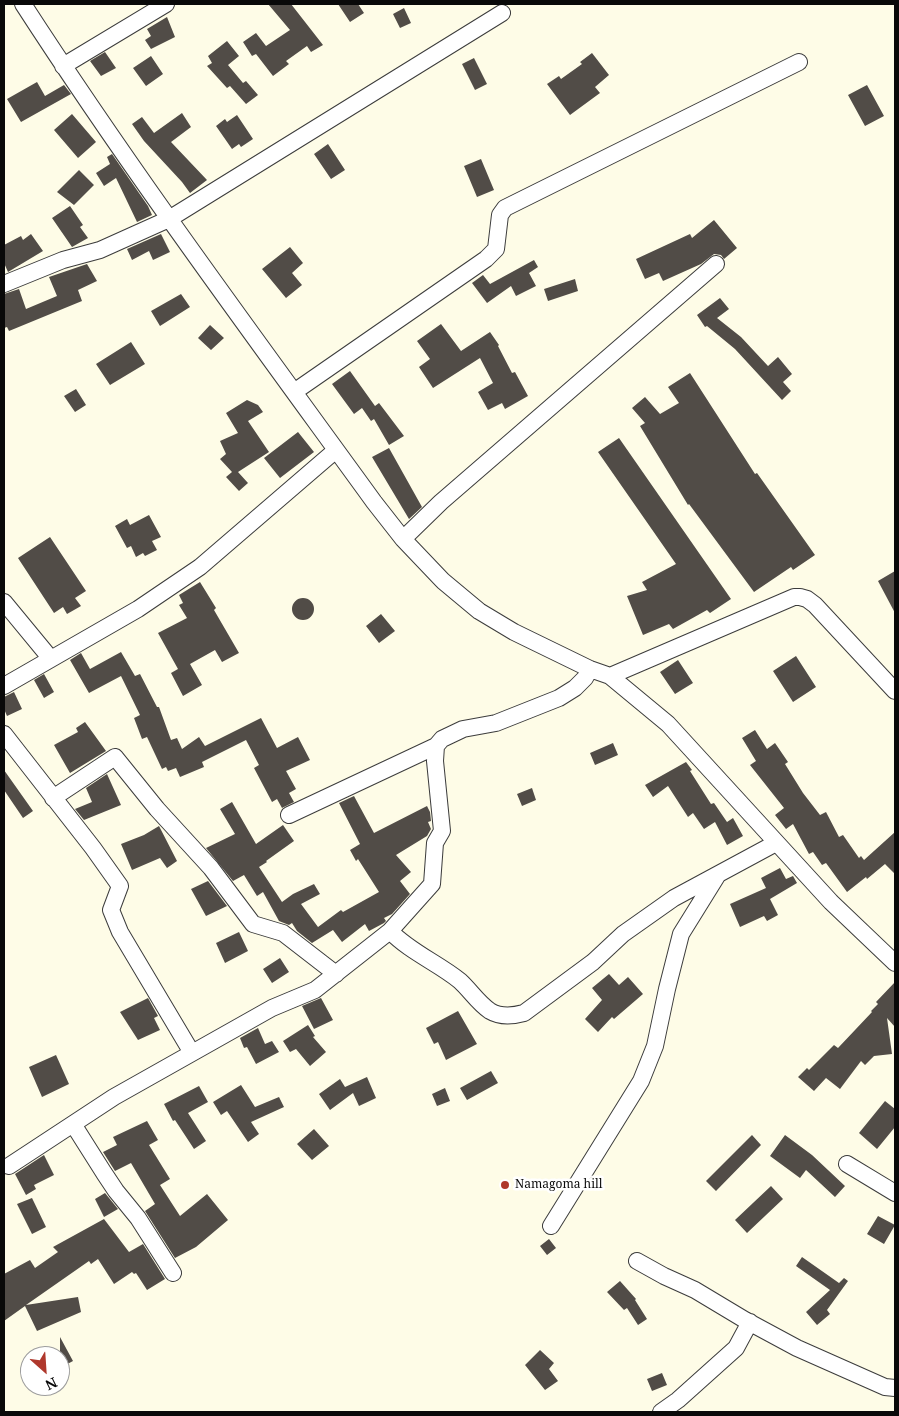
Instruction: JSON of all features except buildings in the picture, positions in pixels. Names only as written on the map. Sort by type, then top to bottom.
[{"type":"street","points":[[23,4],[63,66],[169,219],[374,502],[403,539],[443,581],[479,611],[514,632],[610,676],[668,724],[831,902],[895,963]]},
{"type":"street","points":[[63,66],[166,4]]},
{"type":"street","points":[[4,284],[63,260],[100,250],[169,219],[502,13]]},
{"type":"street","points":[[294,392],[496,250],[500,215],[504,208],[799,62]]},
{"type":"street","points":[[403,539],[441,502],[716,264]]},
{"type":"street","points":[[4,686],[138,608],[200,567],[336,450]]},
{"type":"street","points":[[610,676],[794,597],[800,597],[815,606],[895,692]]},
{"type":"street","points":[[4,602],[51,659]]},
{"type":"street","points":[[289,815],[436,746],[442,739],[463,729],[496,723],[559,698],[575,688],[585,678],[590,668]]},
{"type":"street","points":[[4,734],[93,848],[120,886],[111,910],[120,932],[192,1053]]},
{"type":"street","points":[[9,1166],[114,1098],[192,1053],[272,1008],[315,990],[390,932],[432,884],[435,843],[442,831],[435,761],[436,746]]},
{"type":"street","points":[[53,798],[115,757],[157,809],[211,868],[253,924],[283,933],[336,974]]},
{"type":"street","points":[[390,932],[460,981],[490,1011],[502,1015],[515,1016],[524,1013],[593,962],[623,934],[667,903],[776,843]]},
{"type":"street","points":[[551,1226],[641,1081],[655,1046],[681,934],[718,874]]},
{"type":"street","points":[[73,1124],[104,1173],[138,1218],[173,1273]]},
{"type":"street","points":[[847,1164],[895,1193]]},
{"type":"street","points":[[638,1261],[664,1276],[695,1290],[806,1352],[885,1387],[895,1388]]},
{"type":"street","points":[[661,1412],[678,1400],[736,1348],[750,1322]]},
{"type":"place","name":"Namagoma hill","points":[[505,1185]]}]
